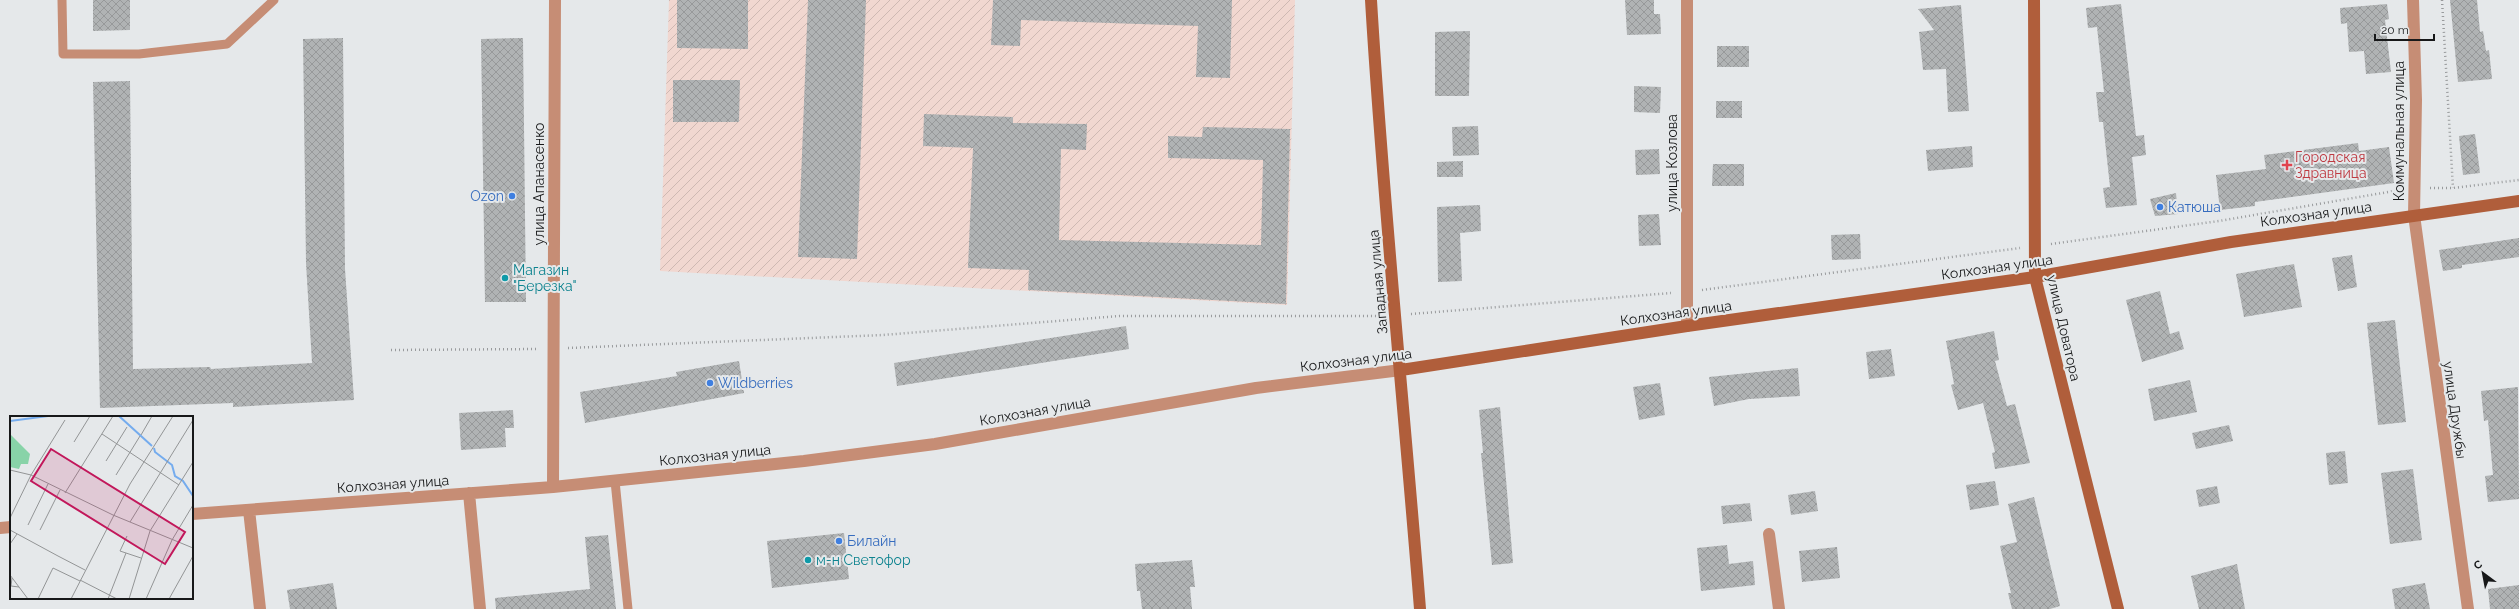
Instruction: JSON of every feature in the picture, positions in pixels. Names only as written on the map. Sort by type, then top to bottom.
[{"type":"street","name":"улица Апанасенко","points":[[553,487],[555,0]]},
{"type":"street","name":"Западная улица","points":[[1371,0],[1378,130],[1401,370],[1420,609]]},
{"type":"street","name":"улица Козлова","points":[[1686,0],[1687,326]]},
{"type":"street","name":"улица Доватора","points":[[2034,0],[2035,277],[2118,609]]},
{"type":"street","name":"Коммунальная улица","points":[[2413,0],[2416,100],[2414,214]]},
{"type":"street","name":"Колхозная улица","points":[[193,514],[553,487],[804,461],[935,444],[1256,388],[1401,370],[1687,326],[2035,277],[2231,242],[2414,214],[2519,201]]},
{"type":"street","name":"улица Дружбы","points":[[2414,214],[2468,609]]},
{"type":"street","points":[[470,493],[480,609]]},
{"type":"street","points":[[249,510],[260,609]]},
{"type":"street","points":[[0,528],[10,527]]},
{"type":"street","points":[[1769,534],[1778,609]]},
{"type":"lane","points":[[62,0],[64,54],[124,54],[227,44],[274,0]]},
{"type":"lane","points":[[615,481],[628,609]]},
{"type":"path","points":[[2442,0],[2453,188]]},
{"type":"path","points":[[2414,188],[2453,188],[2519,180]]},
{"type":"shaded area","points":[[669,0],[1295,0],[1287,305],[660,271]]},
{"type":"building","points":[[93,0],[130,0],[130,30],[93,31]]},
{"type":"building","points":[[677,0],[748,0],[748,49],[677,48]]},
{"type":"building","points":[[808,0],[866,0],[857,259],[798,257]]},
{"type":"building","points":[[993,0],[1232,0],[1230,78],[1196,77],[1198,26],[1021,20],[1020,46],[991,45]]},
{"type":"building","points":[[1625,0],[1654,0],[1654,14],[1660,14],[1661,34],[1627,35]]},
{"type":"building","points":[[2450,0],[2477,0],[2480,32],[2483,31],[2486,51],[2489,50],[2492,79],[2458,82]]},
{"type":"building","points":[[2121,4],[2136,136],[2144,135],[2146,155],[2132,157],[2137,205],[2106,208],[2103,188],[2110,187],[2103,122],[2099,122],[2096,92],[2104,92],[2097,27],[2088,28],[2086,8]]},
{"type":"building","points":[[2387,4],[2389,19],[2385,20],[2391,72],[2366,74],[2364,51],[2349,52],[2347,23],[2341,24],[2340,8]]},
{"type":"building","points":[[1961,5],[1969,111],[1948,112],[1946,69],[1923,70],[1919,32],[1934,30],[1918,9]]},
{"type":"building","points":[[1470,31],[1469,96],[1435,96],[1435,32]]},
{"type":"building","points":[[343,38],[345,269],[354,400],[233,407],[233,403],[100,408],[93,82],[130,81],[133,369],[210,367],[211,369],[312,363],[306,263],[303,39]]},
{"type":"building","points":[[523,38],[526,302],[485,302],[481,39]]},
{"type":"building","points":[[1717,46],[1749,46],[1749,67],[1717,67]]},
{"type":"building","points":[[673,80],[740,80],[739,122],[673,122]]},
{"type":"building","points":[[1634,86],[1661,87],[1660,113],[1634,112]]},
{"type":"building","points":[[1716,101],[1742,101],[1742,118],[1716,118]]},
{"type":"building","points":[[924,114],[1013,117],[1013,123],[1087,124],[1086,150],[1061,149],[1059,240],[1261,245],[1263,160],[1168,158],[1168,136],[1202,137],[1203,127],[1290,129],[1286,304],[1028,290],[1029,270],[968,268],[973,148],[923,146]]},
{"type":"building","points":[[1478,126],[1479,155],[1453,156],[1452,127]]},
{"type":"building","points":[[2475,134],[2480,173],[2463,175],[2459,136]]},
{"type":"building","points":[[2358,143],[2359,151],[2389,147],[2394,183],[2255,202],[2255,206],[2220,210],[2216,175],[2266,169],[2264,155]]},
{"type":"building","points":[[1972,146],[1973,167],[1928,171],[1926,150]]},
{"type":"building","points":[[1659,149],[1660,174],[1636,175],[1635,150]]},
{"type":"building","points":[[1463,161],[1463,177],[1437,177],[1437,162]]},
{"type":"building","points":[[1713,164],[1744,164],[1744,186],[1712,186]]},
{"type":"building","points":[[2176,193],[2178,214],[2155,216],[2150,199]]},
{"type":"building","points":[[1480,205],[1481,231],[1460,233],[1462,281],[1438,282],[1437,207]]},
{"type":"building","points":[[1659,214],[1661,245],[1639,246],[1638,215]]},
{"type":"building","points":[[1860,234],[1861,259],[1832,260],[1831,235]]},
{"type":"building","points":[[2519,238],[2519,257],[2462,265],[2462,268],[2443,271],[2439,250]]},
{"type":"building","points":[[2352,255],[2357,287],[2338,291],[2332,258]]},
{"type":"building","points":[[2294,264],[2302,307],[2244,317],[2236,274]]},
{"type":"building","points":[[2160,291],[2170,334],[2179,331],[2184,349],[2142,362],[2126,300]]},
{"type":"building","points":[[2395,320],[2406,422],[2378,425],[2367,323]]},
{"type":"building","points":[[1126,326],[1129,349],[897,386],[894,363]]},
{"type":"building","points":[[1994,331],[1999,360],[1995,361],[2007,406],[2015,404],[2030,463],[1995,469],[1992,453],[1995,452],[1983,403],[1958,410],[1951,385],[1954,384],[1946,341]]},
{"type":"building","points":[[1891,349],[1895,376],[1869,379],[1866,352]]},
{"type":"building","points":[[739,361],[744,393],[585,423],[580,392],[677,376],[676,372]]},
{"type":"building","points":[[1798,368],[1800,396],[1749,399],[1714,406],[1709,377]]},
{"type":"building","points":[[2190,380],[2197,412],[2154,421],[2148,389]]},
{"type":"building","points":[[1660,383],[1665,415],[1639,420],[1633,387]]},
{"type":"building","points":[[2518,387],[2519,499],[2488,502],[2485,476],[2493,475],[2488,420],[2484,421],[2481,391]]},
{"type":"building","points":[[1500,407],[1513,563],[1492,565],[1481,453],[1483,453],[1479,410]]},
{"type":"building","points":[[513,410],[514,428],[505,428],[506,447],[461,450],[459,413]]},
{"type":"building","points":[[2229,425],[2233,441],[2196,449],[2192,433]]},
{"type":"building","points":[[2345,451],[2348,483],[2329,485],[2326,453]]},
{"type":"building","points":[[2413,469],[2422,540],[2390,544],[2381,473]]},
{"type":"building","points":[[1995,481],[1999,505],[1970,510],[1966,485]]},
{"type":"building","points":[[2217,486],[2220,503],[2199,507],[2196,490]]},
{"type":"building","points":[[1815,491],[1818,511],[1791,515],[1788,495]]},
{"type":"building","points":[[2034,497],[2060,606],[2050,609],[2012,609],[2008,593],[2011,593],[2000,546],[2017,542],[2008,504]]},
{"type":"building","points":[[1750,503],[1752,521],[1723,524],[1721,506]]},
{"type":"building","name":"м-н Светофор","points":[[844,533],[849,579],[772,588],[767,541]]},
{"type":"building","points":[[608,535],[616,609],[496,609],[495,598],[590,589],[585,537]]},
{"type":"building","points":[[1727,545],[1729,564],[1753,561],[1755,585],[1701,591],[1697,548]]},
{"type":"building","points":[[1837,547],[1840,578],[1802,582],[1799,551]]},
{"type":"building","points":[[1192,560],[1195,587],[1190,587],[1192,609],[1142,609],[1140,591],[1137,591],[1135,564]]},
{"type":"building","points":[[2237,564],[2245,609],[2199,609],[2191,576]]},
{"type":"building","points":[[333,583],[337,609],[290,609],[287,590]]},
{"type":"building","points":[[2425,583],[2430,609],[2395,609],[2392,589]]},
{"type":"building","points":[[2519,585],[2519,609],[2490,609],[2488,589]]},
{"type":"place","name":"Городская Здравница","points":[[2287,165]]},
{"type":"place","name":"Ozon","points":[[512,196]]},
{"type":"place","name":"Катюша","points":[[2160,207]]},
{"type":"place","name":"Магазин \"Березка\"","points":[[505,278]]},
{"type":"place","name":"Wildberries","points":[[710,383]]},
{"type":"place","name":"Билайн","points":[[839,541]]},
{"type":"place","name":"м-н Светофор","points":[[808,560]]}]
